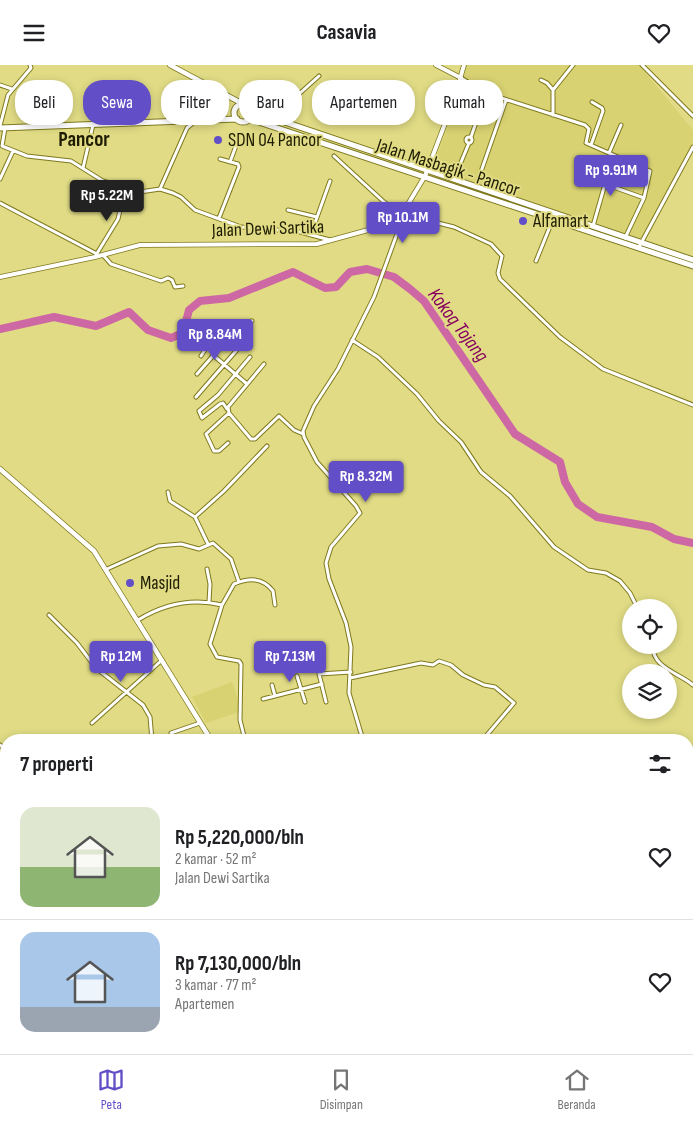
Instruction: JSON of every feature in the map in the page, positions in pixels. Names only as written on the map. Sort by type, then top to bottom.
[{"type":"main road","points":[[170,65],[239,102]]},
{"type":"main road","points":[[229,119],[237,119],[235,109],[239,106]]},
{"type":"main road","points":[[2,127],[93,125]]},
{"type":"main road","name":"Jalan Masbagik - Pancor","points":[[270,125],[426,173],[454,179],[625,237],[693,266]]},
{"type":"main road","name":"Jalan Masbagik - Pancor","points":[[293,125],[553,219],[693,260]]},
{"type":"main road","points":[[0,469],[82,539],[107,569],[207,734]]},
{"type":"street","points":[[30,65],[31,69],[8,95],[2,127],[2,145],[13,151],[37,158],[68,160],[103,181],[125,188],[145,192],[160,189],[178,195],[195,210],[250,229],[272,228],[282,232],[311,234],[333,241]]},
{"type":"street","points":[[436,65],[464,80]]},
{"type":"street","points":[[303,434],[310,414],[352,340],[379,282],[398,231],[398,220],[426,173],[464,65]]},
{"type":"street","points":[[553,115],[553,90],[573,65]]},
{"type":"street","points":[[642,65],[693,116]]},
{"type":"street","points":[[302,91],[319,76]]},
{"type":"street","points":[[540,80],[545,81],[553,90]]},
{"type":"street","points":[[0,85],[12,89]]},
{"type":"street","points":[[503,99],[585,125],[589,129],[586,143],[650,171],[644,198],[625,237]]},
{"type":"street","points":[[503,108],[506,100]]},
{"type":"street","points":[[591,145],[603,111],[602,108],[592,101]]},
{"type":"street","points":[[83,168],[93,125]]},
{"type":"street","points":[[160,189],[187,128],[190,125]]},
{"type":"street","points":[[454,179],[468,143],[466,138],[471,137],[475,125]]},
{"type":"street","points":[[476,187],[497,125]]},
{"type":"street","points":[[609,153],[621,125]]},
{"type":"street","points":[[230,162],[237,143]]},
{"type":"street","points":[[640,245],[693,147]]},
{"type":"street","points":[[0,179],[13,151]]},
{"type":"street","points":[[334,156],[384,201],[402,214],[454,227],[491,244],[502,257],[498,273],[500,279],[567,343],[608,372],[693,405]]},
{"type":"street","points":[[219,218],[239,167],[238,164],[220,159]]},
{"type":"street","points":[[311,234],[330,181]]},
{"type":"street","points":[[592,227],[605,184],[644,198]]},
{"type":"street","points":[[0,203],[96,255],[121,214],[125,188]]},
{"type":"street","points":[[288,210],[317,217]]},
{"type":"street","points":[[536,261],[553,219]]},
{"type":"street","name":"Jalan Dewi Sartika","points":[[0,277],[145,245],[316,244],[333,241],[398,220]]},
{"type":"street","points":[[103,255],[113,265],[161,281],[168,278],[172,280],[175,287],[183,287]]},
{"type":"street","points":[[200,356],[220,326],[252,321]]},
{"type":"street","points":[[197,374],[240,324]]},
{"type":"street","points":[[196,397],[248,336]]},
{"type":"street","points":[[352,340],[378,357],[418,394],[439,421],[461,442],[481,472],[510,497],[550,544],[588,570],[606,573],[620,581],[633,599]]},
{"type":"street","points":[[213,355],[247,384]]},
{"type":"street","points":[[250,357],[218,395],[199,411],[202,418],[220,403],[223,403],[251,439],[255,439],[279,416],[294,430],[303,434],[320,465],[360,513],[358,518],[333,544],[326,563],[329,579],[346,623],[350,647],[351,672],[349,693],[361,734]]},
{"type":"street","points":[[227,409],[264,364]]},
{"type":"street","points":[[228,443],[219,451],[214,451],[206,435],[229,413]]},
{"type":"street","points":[[195,517],[224,491],[267,445]]},
{"type":"street","points":[[168,492],[170,501],[195,517],[208,544]]},
{"type":"street","points":[[107,569],[158,546],[182,544],[199,549],[213,543],[231,559],[239,582]]},
{"type":"street","points":[[207,569],[210,584],[209,602]]},
{"type":"street","points":[[244,734],[240,720],[241,664],[239,661],[217,657],[210,645],[222,605],[233,585],[255,579],[262,581],[273,591],[275,605]]},
{"type":"street","points":[[138,620],[169,607],[196,601],[222,605]]},
{"type":"street","points":[[49,615],[77,643],[91,663],[143,705],[150,720],[151,734]]},
{"type":"street","points":[[653,654],[660,663],[693,685]]},
{"type":"street","points":[[92,723],[163,660]]},
{"type":"street","points":[[350,678],[421,663],[433,665],[439,661],[450,665],[463,675],[484,685],[495,687],[514,703],[488,734]]},
{"type":"street","points":[[326,703],[320,674],[351,672]]},
{"type":"street","points":[[297,676],[305,702]]},
{"type":"street","points":[[263,699],[322,684]]},
{"type":"street","points":[[272,685],[275,696]]},
{"type":"street","points":[[171,733],[200,723]]},
{"type":"shaded area","points":[[466,65],[639,65],[693,130],[693,142],[641,242],[432,170],[448,125],[503,125],[503,80],[462,80]]},
{"type":"shaded area","points":[[232,682],[242,711],[206,723],[192,697]]},
{"type":"waterway","name":"Kokoq Tojang","points":[[0,329],[54,317],[96,326],[129,312],[148,330],[171,338],[183,333],[189,310],[200,301],[229,298],[293,272],[325,288],[336,287],[350,272],[367,269],[394,277],[424,301],[515,434],[560,462],[565,482],[578,504],[597,517],[652,527],[674,539],[693,543]]},
{"type":"place","name":"SDN 04 Pancor","points":[[218,140]]},
{"type":"place","name":"Alfamart","points":[[523,221]]},
{"type":"place","name":"Masjid","points":[[130,583]]},
{"type":"district","name":"Pancor","points":[[84,139]]}]
